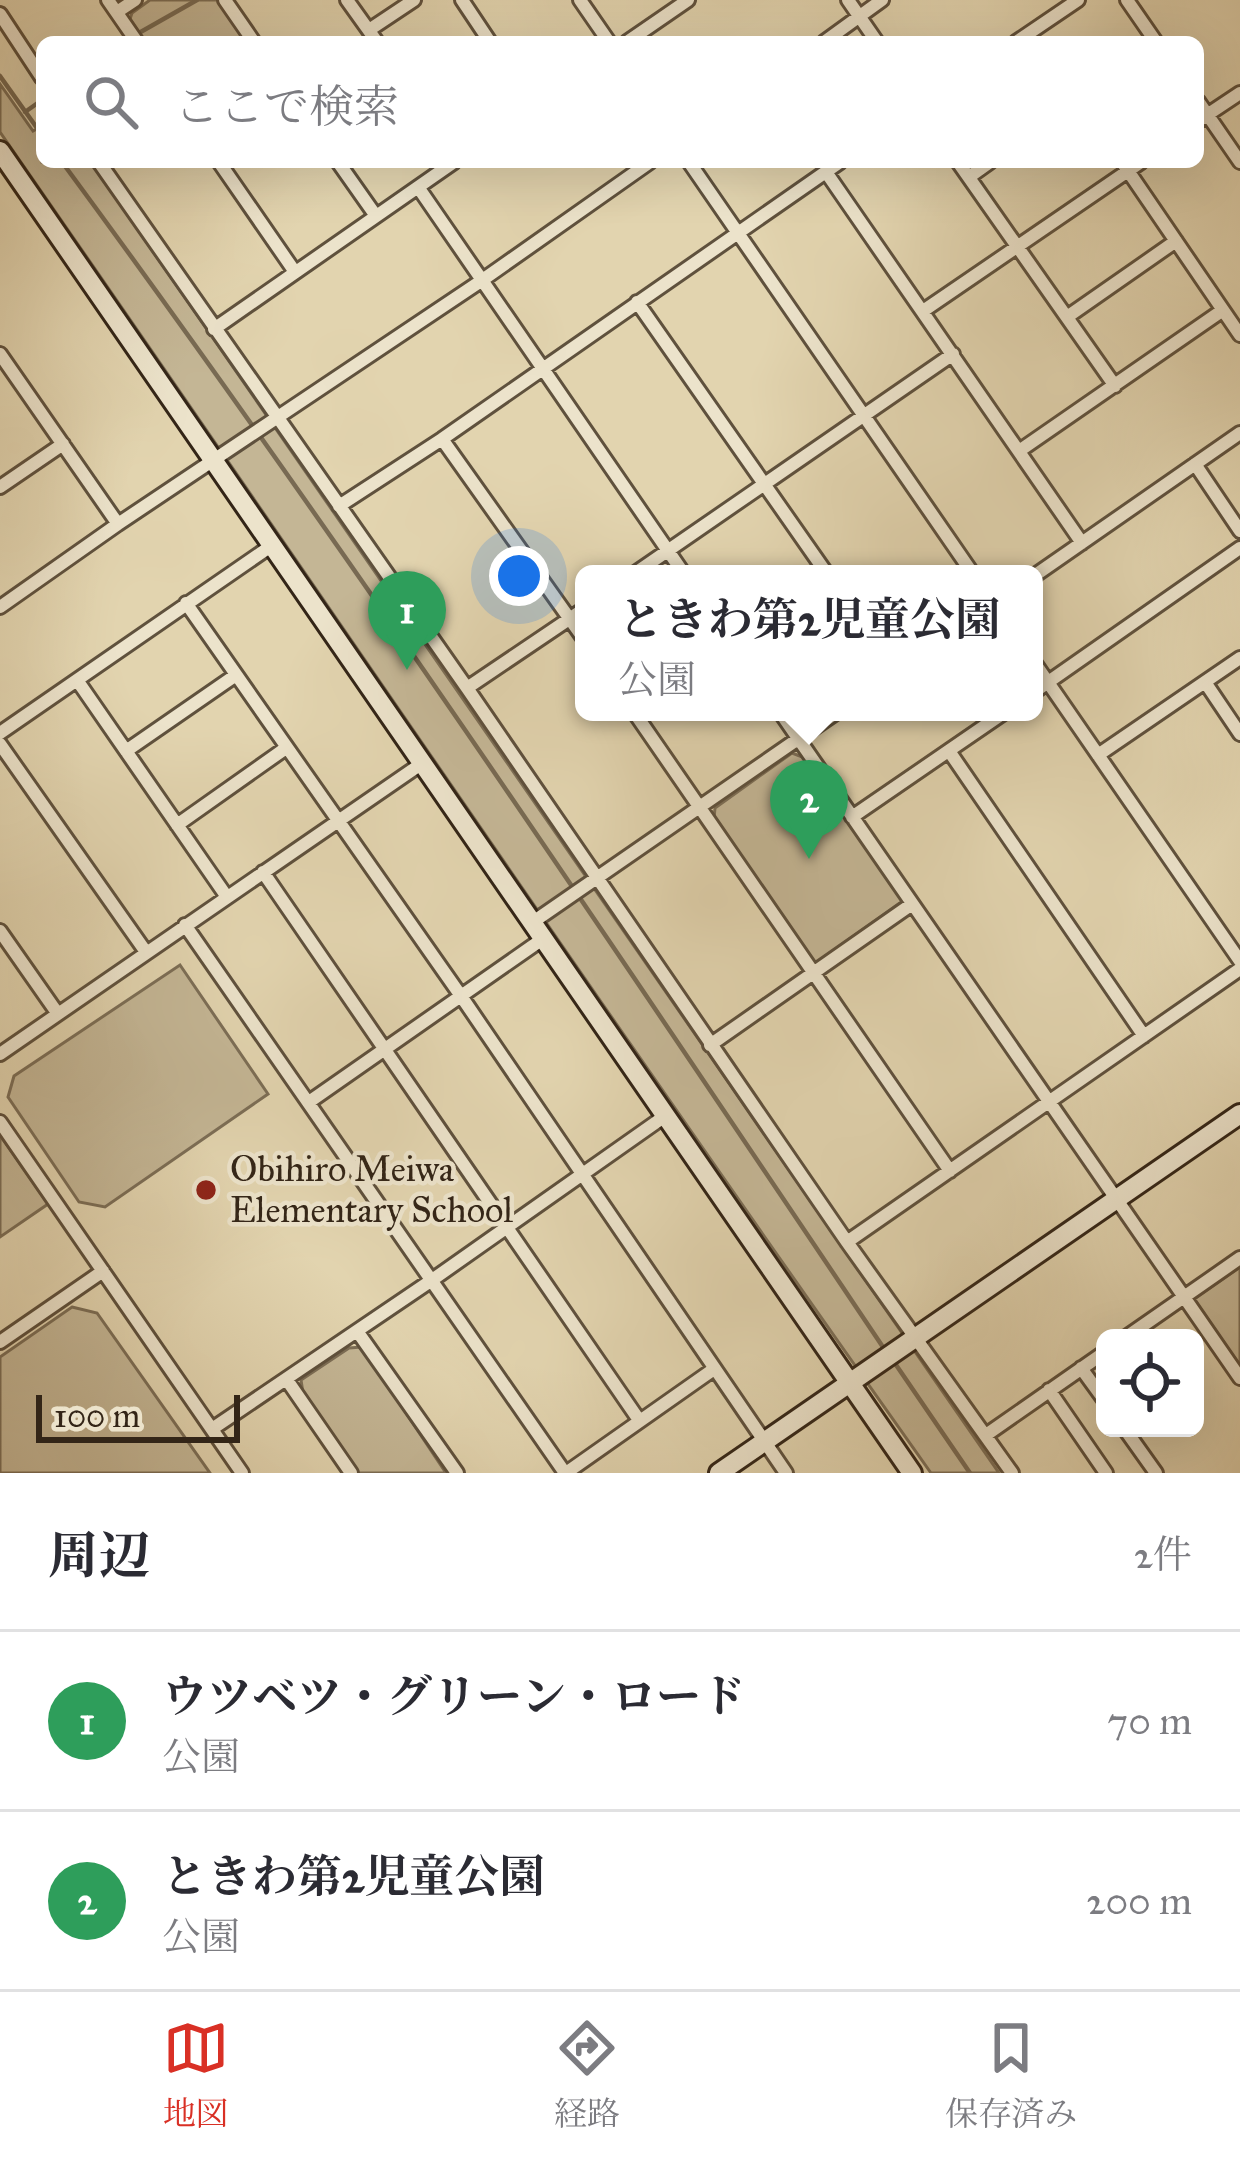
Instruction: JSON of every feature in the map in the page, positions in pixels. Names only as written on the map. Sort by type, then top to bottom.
[{"type":"street","points":[[132,36],[112,6],[135,0]]},
{"type":"street","points":[[226,0],[250,36]]},
{"type":"street","points":[[347,0],[373,36],[414,0]]},
{"type":"street","points":[[462,0],[486,36]]},
{"type":"street","points":[[580,0],[605,36]]},
{"type":"street","points":[[636,36],[688,0]]},
{"type":"street","points":[[848,0],[873,36]]},
{"type":"street","points":[[832,36],[882,0]]},
{"type":"street","points":[[1034,36],[1078,0]]},
{"type":"street","points":[[1127,0],[1152,36]]},
{"type":"street","points":[[0,14],[36,69]]},
{"type":"street","points":[[1204,117],[1240,92]]},
{"type":"street","points":[[1204,119],[1240,162]]},
{"type":"street","points":[[1,156],[912,1473]]},
{"type":"street","points":[[103,168],[467,688],[710,1046],[1012,1473]]},
{"type":"street","points":[[223,168],[296,272]]},
{"type":"street","points":[[342,168],[376,216]]},
{"type":"street","points":[[214,329],[445,168]]},
{"type":"street","points":[[0,607],[641,168]]},
{"type":"street","points":[[693,168],[968,565]]},
{"type":"street","points":[[339,506],[832,168]]},
{"type":"street","points":[[962,168],[1114,386]]},
{"type":"street","points":[[969,177],[982,168]]},
{"type":"street","points":[[923,311],[1126,168]]},
{"type":"street","points":[[1132,168],[1240,335]]},
{"type":"street","points":[[826,172],[1082,543]]},
{"type":"street","points":[[418,187],[678,565]]},
{"type":"street","points":[[1066,317],[1176,241]]},
{"type":"street","points":[[637,302],[821,565]]},
{"type":"street","points":[[1019,451],[1223,310]]},
{"type":"street","points":[[647,565],[953,354]]},
{"type":"street","points":[[0,355],[118,524]]},
{"type":"street","points":[[1043,570],[1240,433]]},
{"type":"street","points":[[442,439],[575,626]]},
{"type":"street","points":[[0,488],[63,444]]},
{"type":"street","points":[[1195,464],[1240,531]]},
{"type":"street","points":[[0,733],[271,546]]},
{"type":"street","points":[[1043,686],[1240,548]]},
{"type":"street","points":[[186,603],[785,1473]]},
{"type":"street","points":[[467,688],[575,615]]},
{"type":"street","points":[[1098,755],[1240,658]]},
{"type":"street","points":[[126,751],[236,675]]},
{"type":"street","points":[[847,1242],[1240,965],[1043,675]]},
{"type":"street","points":[[77,680],[227,897]]},
{"type":"street","points":[[1205,682],[1240,734]]},
{"type":"street","points":[[640,721],[950,1171]]},
{"type":"street","points":[[786,721],[1240,1378]]},
{"type":"street","points":[[309,1102],[460,996],[595,878],[824,721]]},
{"type":"street","points":[[853,817],[992,721]]},
{"type":"street","points":[[0,744],[146,952]]},
{"type":"street","points":[[177,825],[286,748]]},
{"type":"street","points":[[949,752],[1144,1036]]},
{"type":"street","points":[[0,1054],[421,764]]},
{"type":"street","points":[[263,872],[639,1420]]},
{"type":"street","points":[[710,1046],[912,904]]},
{"type":"street","points":[[185,926],[565,1473],[715,1369]]},
{"type":"street","points":[[0,931],[58,1014]]},
{"type":"street","points":[[718,1473],[1240,1114]]},
{"type":"street","points":[[212,1429],[665,1116]]},
{"type":"street","points":[[0,1122],[242,1473]]},
{"type":"street","points":[[1138,1329],[1240,1258]]},
{"type":"street","points":[[0,1342],[103,1270]]},
{"type":"street","points":[[357,1331],[458,1473]]},
{"type":"street","points":[[986,1435],[1096,1358]]},
{"type":"street","points":[[1082,1368],[1096,1388]]},
{"type":"street","points":[[286,1380],[351,1473]]},
{"type":"street","points":[[1048,1390],[1106,1473]]},
{"type":"street","points":[[1130,1437],[1156,1473]]},
{"type":"shaded area","points":[[150,0],[220,0],[246,36],[141,36],[130,19]]},
{"type":"shaded area","points":[[0,84],[36,129],[36,168],[95,168],[999,1473],[931,1473],[0,132]]},
{"type":"shaded area","points":[[792,753],[805,758],[904,900],[813,965],[714,818],[715,808]]},
{"type":"shaded area","points":[[180,965],[268,1094],[105,1207],[79,1202],[8,1097],[14,1076]]},
{"type":"shaded area","points":[[0,1135],[48,1204],[0,1237]]},
{"type":"shaded area","points":[[1240,1267],[1240,1366],[1194,1299]]},
{"type":"shaded area","points":[[72,1307],[97,1313],[210,1473],[0,1473],[0,1357]]},
{"type":"shaded area","points":[[362,1347],[446,1473],[357,1473],[303,1393],[301,1380],[349,1348]]},
{"type":"waterway","points":[[134,36],[197,0]]},
{"type":"waterway","points":[[0,76],[36,127]]},
{"type":"waterway","points":[[25,112],[36,104]]},
{"type":"waterway","points":[[66,168],[377,603],[885,1350]]},
{"type":"waterway","points":[[892,1359],[970,1473]]},
{"type":"place","name":"ウツベツ・グリーン・ロード","points":[[407,670]]},
{"type":"place","name":"ときわ第2児童公園","points":[[809,859]]},
{"type":"place","name":"Obihiro Meiwa Elementary School","points":[[206,1190]]}]
